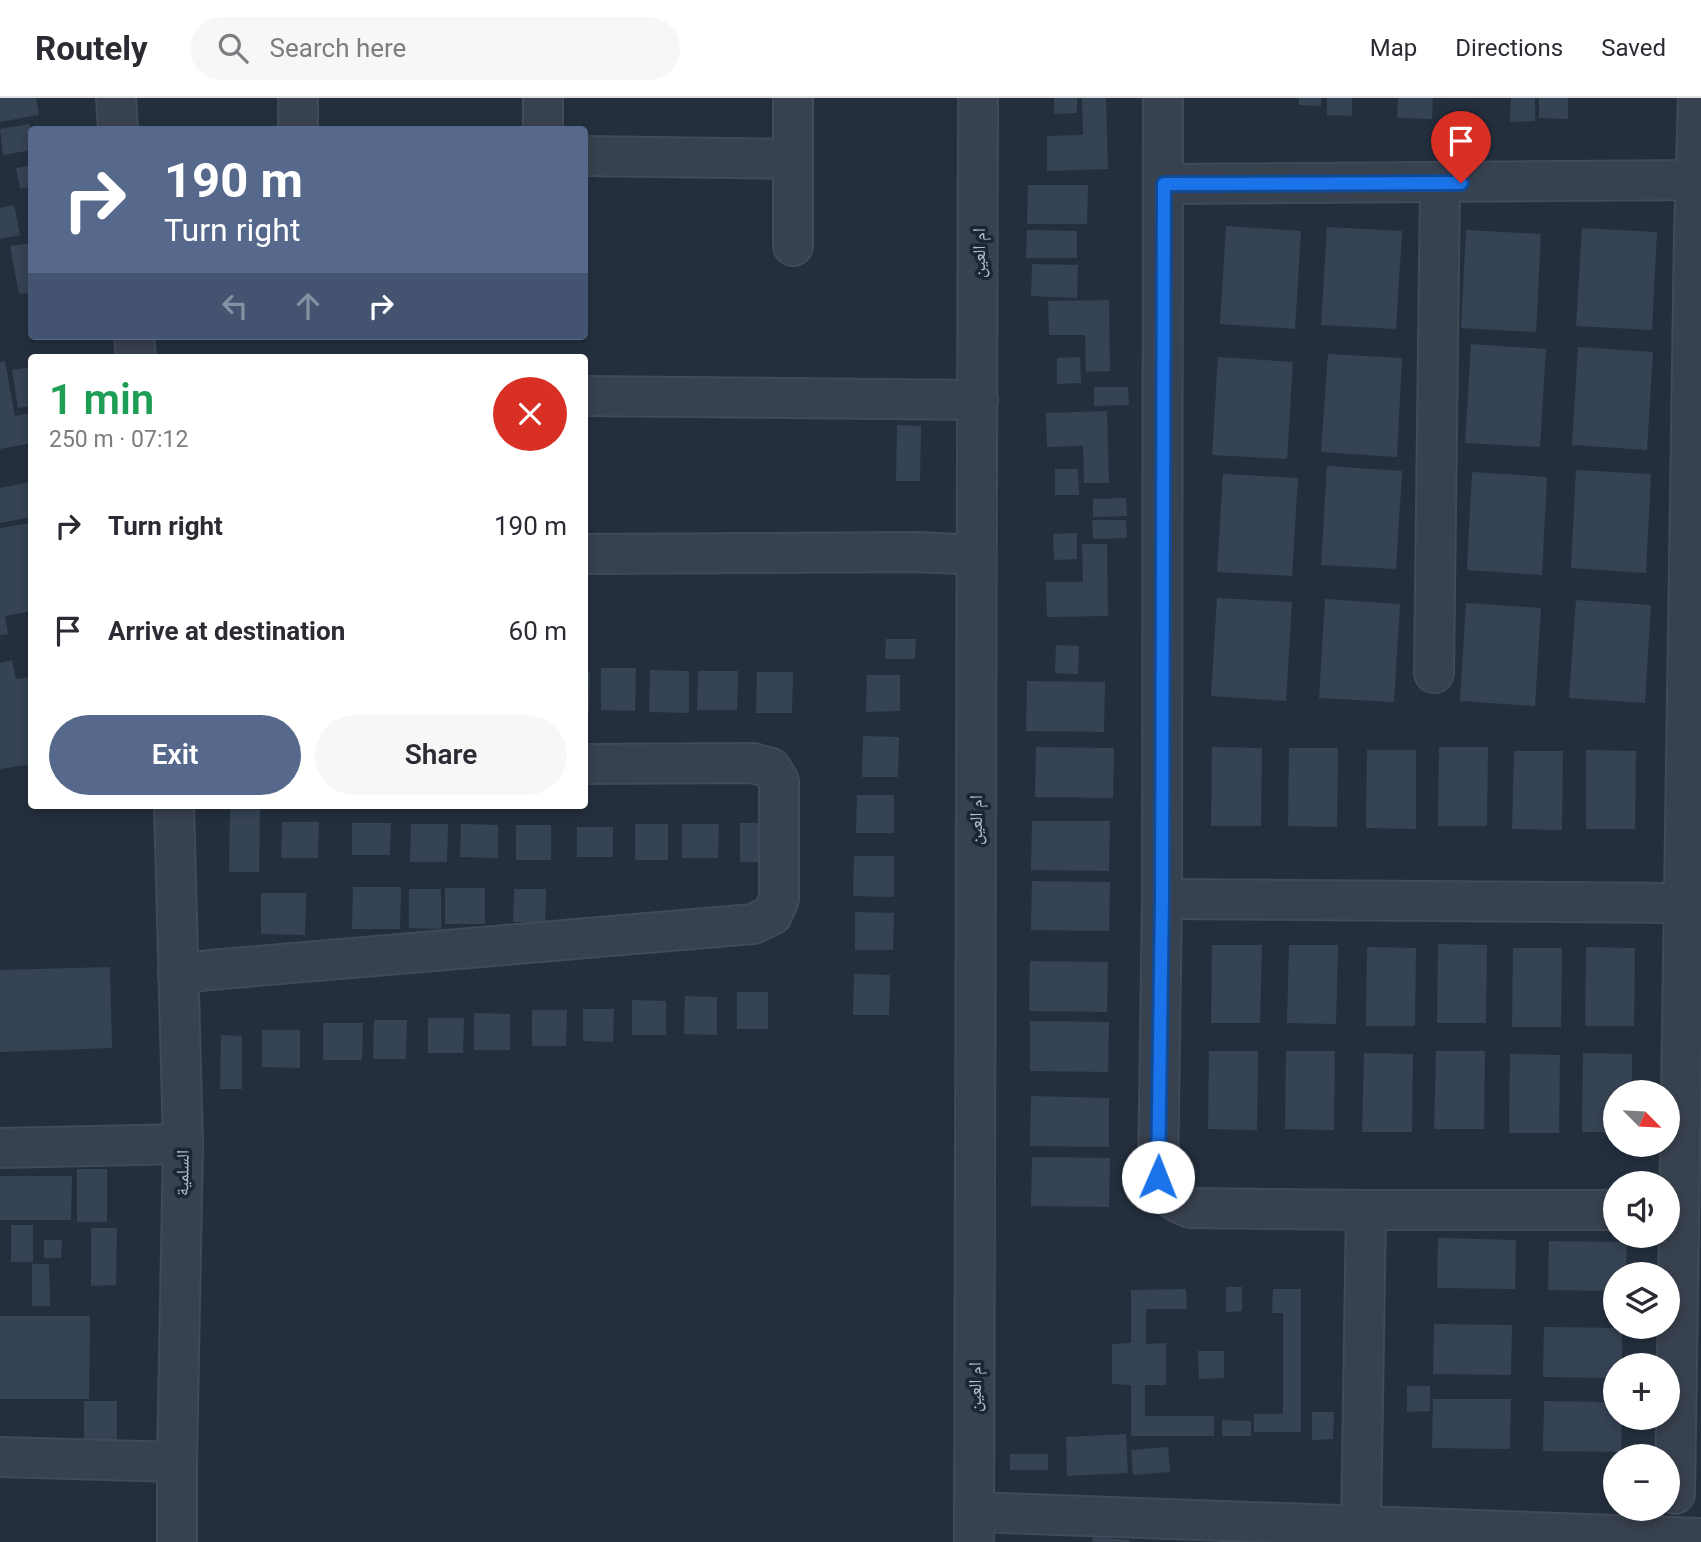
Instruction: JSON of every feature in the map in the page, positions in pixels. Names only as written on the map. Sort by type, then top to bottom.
[{"type":"street","points":[[116,98],[118,126]]},
{"type":"street","points":[[298,98],[298,126]]},
{"type":"street","points":[[542,126],[543,98]]},
{"type":"street","points":[[793,98],[793,246]]},
{"type":"street","name":"ام العين","points":[[974,1527],[978,98]]},
{"type":"street","points":[[1163,98],[1162,899],[1158,1177],[1165,1192],[1176,1203],[1190,1209],[1603,1210]]},
{"type":"street","points":[[1674,1171],[1698,272],[1698,98]]},
{"type":"street","points":[[588,156],[793,159]]},
{"type":"street","points":[[1164,184],[1696,180]]},
{"type":"street","points":[[1434,673],[1440,183]]},
{"type":"street","points":[[588,396],[978,400]]},
{"type":"street","points":[[588,554],[918,552],[976,555]]},
{"type":"street","points":[[178,974],[753,924],[772,915],[779,898],[779,781],[771,768],[753,764],[588,764]]},
{"type":"street","name":"السلمية","points":[[174,809],[183,1144],[177,1542]]},
{"type":"street","points":[[1162,899],[1683,903]]},
{"type":"street","points":[[0,1149],[183,1144]]},
{"type":"street","points":[[1361,1526],[1366,1210]]},
{"type":"street","points":[[1673,1248],[1675,1444]]},
{"type":"street","points":[[0,1457],[177,1462]]},
{"type":"street","points":[[974,1527],[1361,1526],[1701,1538]]},
{"type":"building","points":[[0,98],[36,98],[39,115],[0,122]]},
{"type":"building","points":[[1054,98],[1077,98],[1077,113],[1054,114]]},
{"type":"building","points":[[1082,98],[1106,98],[1108,169],[1047,171],[1047,136],[1083,135]]},
{"type":"building","points":[[1299,98],[1321,98],[1321,106],[1299,105]]},
{"type":"building","points":[[1327,98],[1352,98],[1352,116],[1327,115]]},
{"type":"building","points":[[1398,98],[1433,98],[1432,119],[1397,118]]},
{"type":"building","points":[[1511,98],[1535,98],[1535,121],[1510,122]]},
{"type":"building","points":[[1539,98],[1568,98],[1568,119],[1539,118]]},
{"type":"building","points":[[30,124],[28,151],[3,155],[0,129]]},
{"type":"building","points":[[28,166],[28,187],[20,189],[16,168]]},
{"type":"building","points":[[1028,185],[1088,185],[1087,224],[1027,224]]},
{"type":"building","points":[[14,205],[20,235],[0,239],[0,208]]},
{"type":"building","points":[[1226,226],[1301,231],[1295,329],[1220,324]]},
{"type":"building","points":[[1327,227],[1402,231],[1396,329],[1321,325]]},
{"type":"building","points":[[1582,228],[1657,232],[1652,330],[1576,326]]},
{"type":"building","points":[[1027,230],[1077,231],[1077,258],[1026,258]]},
{"type":"building","points":[[1466,230],[1541,234],[1536,332],[1461,328]]},
{"type":"building","points":[[28,244],[28,293],[19,294],[10,246]]},
{"type":"building","points":[[1032,264],[1078,265],[1077,298],[1031,296]]},
{"type":"building","points":[[1109,300],[1110,371],[1086,372],[1085,335],[1049,335],[1048,301]]},
{"type":"building","points":[[1471,344],[1546,349],[1540,447],[1465,443]]},
{"type":"building","points":[[1578,347],[1653,352],[1647,450],[1572,445]]},
{"type":"building","points":[[1328,354],[1402,358],[1397,457],[1321,452]]},
{"type":"building","points":[[1080,357],[1081,383],[1057,384],[1057,358]]},
{"type":"building","points":[[1218,357],[1293,362],[1287,459],[1212,455]]},
{"type":"building","points":[[5,361],[15,416],[28,414],[28,444],[0,449],[0,362]]},
{"type":"building","points":[[28,368],[28,407],[18,408],[12,370]]},
{"type":"building","points":[[1094,387],[1128,387],[1129,405],[1094,406]]},
{"type":"building","points":[[1107,411],[1109,483],[1084,483],[1083,446],[1047,447],[1046,413]]},
{"type":"building","points":[[897,425],[921,426],[920,481],[896,481]]},
{"type":"building","points":[[1327,466],[1402,471],[1396,569],[1321,565]]},
{"type":"building","points":[[1055,469],[1078,469],[1079,495],[1055,495]]},
{"type":"building","points":[[1576,470],[1651,474],[1646,573],[1571,568]]},
{"type":"building","points":[[1472,472],[1547,477],[1542,575],[1467,570]]},
{"type":"building","points":[[1223,474],[1298,478],[1292,576],[1217,572]]},
{"type":"building","points":[[28,483],[28,518],[0,523],[0,488]]},
{"type":"building","points":[[1126,498],[1127,516],[1093,517],[1093,499]]},
{"type":"building","points":[[1092,520],[1126,520],[1127,538],[1093,539]]},
{"type":"building","points":[[28,524],[28,612],[5,616],[8,634],[0,635],[0,528]]},
{"type":"building","points":[[1077,533],[1077,559],[1054,560],[1053,534]]},
{"type":"building","points":[[1082,544],[1107,544],[1108,616],[1047,617],[1046,582],[1083,582]]},
{"type":"building","points":[[1217,598],[1292,602],[1286,701],[1211,696]]},
{"type":"building","points":[[1325,599],[1400,604],[1394,702],[1319,698]]},
{"type":"building","points":[[1576,600],[1651,605],[1645,703],[1569,698]]},
{"type":"building","points":[[1466,603],[1541,608],[1535,706],[1460,701]]},
{"type":"building","points":[[886,639],[916,639],[915,659],[885,659]]},
{"type":"building","points":[[1056,645],[1079,646],[1078,674],[1055,673]]},
{"type":"building","points":[[12,660],[16,679],[28,678],[28,765],[0,769],[0,663]]},
{"type":"building","points":[[601,668],[636,668],[635,711],[601,710]]},
{"type":"building","points":[[650,670],[689,671],[689,713],[649,712]]},
{"type":"building","points":[[588,671],[590,671],[589,712]]},
{"type":"building","points":[[698,671],[738,671],[737,710],[697,710]]},
{"type":"building","points":[[757,672],[793,672],[792,713],[756,713]]},
{"type":"building","points":[[867,675],[900,675],[900,711],[866,712]]},
{"type":"building","points":[[1027,681],[1105,682],[1104,732],[1026,731]]},
{"type":"building","points":[[863,736],[899,737],[898,777],[862,777]]},
{"type":"building","points":[[1036,747],[1114,748],[1113,798],[1035,797]]},
{"type":"building","points":[[1212,747],[1262,748],[1261,826],[1211,826]]},
{"type":"building","points":[[1439,747],[1488,747],[1487,826],[1438,826]]},
{"type":"building","points":[[1289,748],[1338,748],[1337,827],[1288,826]]},
{"type":"building","points":[[1367,750],[1416,750],[1416,829],[1366,828]]},
{"type":"building","points":[[1586,750],[1636,751],[1635,829],[1586,829]]},
{"type":"building","points":[[1514,751],[1563,751],[1562,830],[1512,829]]},
{"type":"building","points":[[857,795],[894,795],[894,833],[856,833]]},
{"type":"building","points":[[230,809],[260,809],[259,872],[229,872]]},
{"type":"building","points":[[1032,821],[1110,821],[1109,871],[1031,870]]},
{"type":"building","points":[[282,822],[319,822],[318,858],[281,858]]},
{"type":"building","points":[[352,823],[391,823],[390,855],[352,855]]},
{"type":"building","points":[[740,823],[773,823],[772,862],[740,862]]},
{"type":"building","points":[[411,824],[448,824],[447,862],[410,862]]},
{"type":"building","points":[[461,824],[498,825],[498,858],[460,857]]},
{"type":"building","points":[[635,824],[668,824],[668,860],[635,860]]},
{"type":"building","points":[[682,824],[719,824],[718,858],[682,858]]},
{"type":"building","points":[[516,825],[551,825],[551,860],[516,860]]},
{"type":"building","points":[[577,827],[613,827],[613,857],[577,857]]},
{"type":"building","points":[[854,856],[894,856],[894,897],[853,896]]},
{"type":"building","points":[[1032,881],[1110,882],[1109,931],[1031,930]]},
{"type":"building","points":[[353,887],[401,887],[400,929],[352,929]]},
{"type":"building","points":[[445,888],[485,888],[485,924],[445,924]]},
{"type":"building","points":[[409,889],[441,889],[441,929],[409,928]]},
{"type":"building","points":[[514,889],[546,889],[545,922],[513,922]]},
{"type":"building","points":[[261,893],[306,893],[305,935],[261,934]]},
{"type":"building","points":[[855,912],[894,913],[893,950],[855,950]]},
{"type":"building","points":[[1438,944],[1487,945],[1486,1023],[1437,1023]]},
{"type":"building","points":[[1212,945],[1262,945],[1260,1023],[1211,1023]]},
{"type":"building","points":[[1289,945],[1338,945],[1336,1024],[1287,1023]]},
{"type":"building","points":[[1367,947],[1416,948],[1415,1026],[1366,1026]]},
{"type":"building","points":[[1586,947],[1635,948],[1634,1026],[1585,1026]]},
{"type":"building","points":[[1513,948],[1562,948],[1561,1027],[1512,1027]]},
{"type":"building","points":[[1030,961],[1108,962],[1107,1012],[1029,1011]]},
{"type":"building","points":[[110,967],[112,1048],[0,1052],[0,970]]},
{"type":"building","points":[[854,974],[890,975],[889,1015],[853,1015]]},
{"type":"building","points":[[737,992],[768,992],[768,1029],[737,1029]]},
{"type":"building","points":[[685,996],[717,997],[717,1035],[684,1034]]},
{"type":"building","points":[[632,1000],[666,1001],[666,1035],[632,1035]]},
{"type":"building","points":[[583,1009],[614,1009],[613,1042],[583,1041]]},
{"type":"building","points":[[532,1010],[567,1010],[566,1046],[532,1046]]},
{"type":"building","points":[[474,1013],[510,1014],[510,1050],[474,1050]]},
{"type":"building","points":[[428,1018],[464,1018],[463,1053],[428,1053]]},
{"type":"building","points":[[374,1020],[407,1020],[406,1059],[373,1059]]},
{"type":"building","points":[[1030,1021],[1109,1022],[1108,1072],[1030,1071]]},
{"type":"building","points":[[323,1023],[363,1023],[362,1060],[323,1060]]},
{"type":"building","points":[[262,1030],[300,1030],[300,1068],[262,1067]]},
{"type":"building","points":[[221,1035],[242,1036],[242,1089],[220,1089]]},
{"type":"building","points":[[1209,1051],[1258,1051],[1257,1130],[1208,1129]]},
{"type":"building","points":[[1286,1051],[1335,1051],[1334,1130],[1285,1129]]},
{"type":"building","points":[[1436,1051],[1485,1051],[1484,1129],[1434,1129]]},
{"type":"building","points":[[1364,1053],[1413,1054],[1412,1132],[1362,1132]]},
{"type":"building","points":[[1583,1053],[1632,1054],[1632,1080],[1603,1080],[1603,1132],[1582,1132]]},
{"type":"building","points":[[1510,1054],[1560,1055],[1559,1133],[1509,1133]]},
{"type":"building","points":[[1031,1096],[1109,1098],[1109,1147],[1030,1146]]},
{"type":"building","points":[[1032,1157],[1110,1158],[1109,1207],[1031,1206]]},
{"type":"building","points":[[77,1169],[107,1169],[107,1222],[77,1222]]},
{"type":"building","points":[[0,1176],[72,1176],[71,1220],[0,1220]]},
{"type":"building","points":[[11,1225],[33,1225],[33,1262],[11,1262]]},
{"type":"building","points":[[91,1228],[117,1228],[116,1285],[91,1286]]},
{"type":"building","points":[[1438,1238],[1516,1240],[1515,1289],[1437,1288]]},
{"type":"building","points":[[44,1240],[62,1240],[61,1258],[44,1258]]},
{"type":"building","points":[[1549,1241],[1603,1242],[1603,1248],[1627,1248],[1626,1262],[1603,1262],[1603,1291],[1548,1290]]},
{"type":"building","points":[[32,1264],[49,1264],[50,1306],[32,1306]]},
{"type":"building","points":[[1226,1287],[1242,1287],[1242,1311],[1226,1312]]},
{"type":"building","points":[[1186,1289],[1187,1309],[1146,1309],[1146,1344],[1166,1343],[1166,1385],[1145,1385],[1145,1416],[1214,1416],[1214,1436],[1131,1436],[1131,1385],[1112,1384],[1112,1344],[1131,1343],[1131,1290]]},
{"type":"building","points":[[1273,1289],[1301,1289],[1301,1432],[1254,1432],[1254,1414],[1283,1414],[1283,1313],[1272,1313]]},
{"type":"building","points":[[0,1316],[90,1316],[89,1399],[0,1399]]},
{"type":"building","points":[[1434,1324],[1512,1325],[1511,1375],[1433,1374]]},
{"type":"building","points":[[1544,1327],[1603,1328],[1603,1339],[1622,1339],[1622,1353],[1603,1353],[1603,1378],[1543,1377]]},
{"type":"building","points":[[1198,1351],[1224,1351],[1224,1378],[1199,1379]]},
{"type":"building","points":[[1407,1386],[1430,1386],[1430,1411],[1407,1412]]},
{"type":"building","points":[[1433,1399],[1511,1399],[1510,1449],[1432,1448]]},
{"type":"building","points":[[84,1401],[117,1401],[117,1450],[84,1449]]},
{"type":"building","points":[[1544,1401],[1603,1402],[1603,1430],[1622,1430],[1621,1444],[1603,1444],[1603,1452],[1543,1451]]},
{"type":"building","points":[[1312,1412],[1334,1412],[1333,1439],[1312,1440]]},
{"type":"building","points":[[1222,1420],[1251,1421],[1251,1436],[1222,1436]]},
{"type":"building","points":[[1126,1434],[1128,1473],[1067,1476],[1066,1437]]},
{"type":"building","points":[[1168,1447],[1170,1472],[1133,1475],[1131,1450]]},
{"type":"building","points":[[1010,1454],[1048,1454],[1048,1470],[1010,1470]]},
{"type":"building","points":[[1093,1537],[1130,1540],[1092,1542]]},
{"type":"route","points":[[1158,1177],[1162,899],[1164,184],[1461,183]]}]
